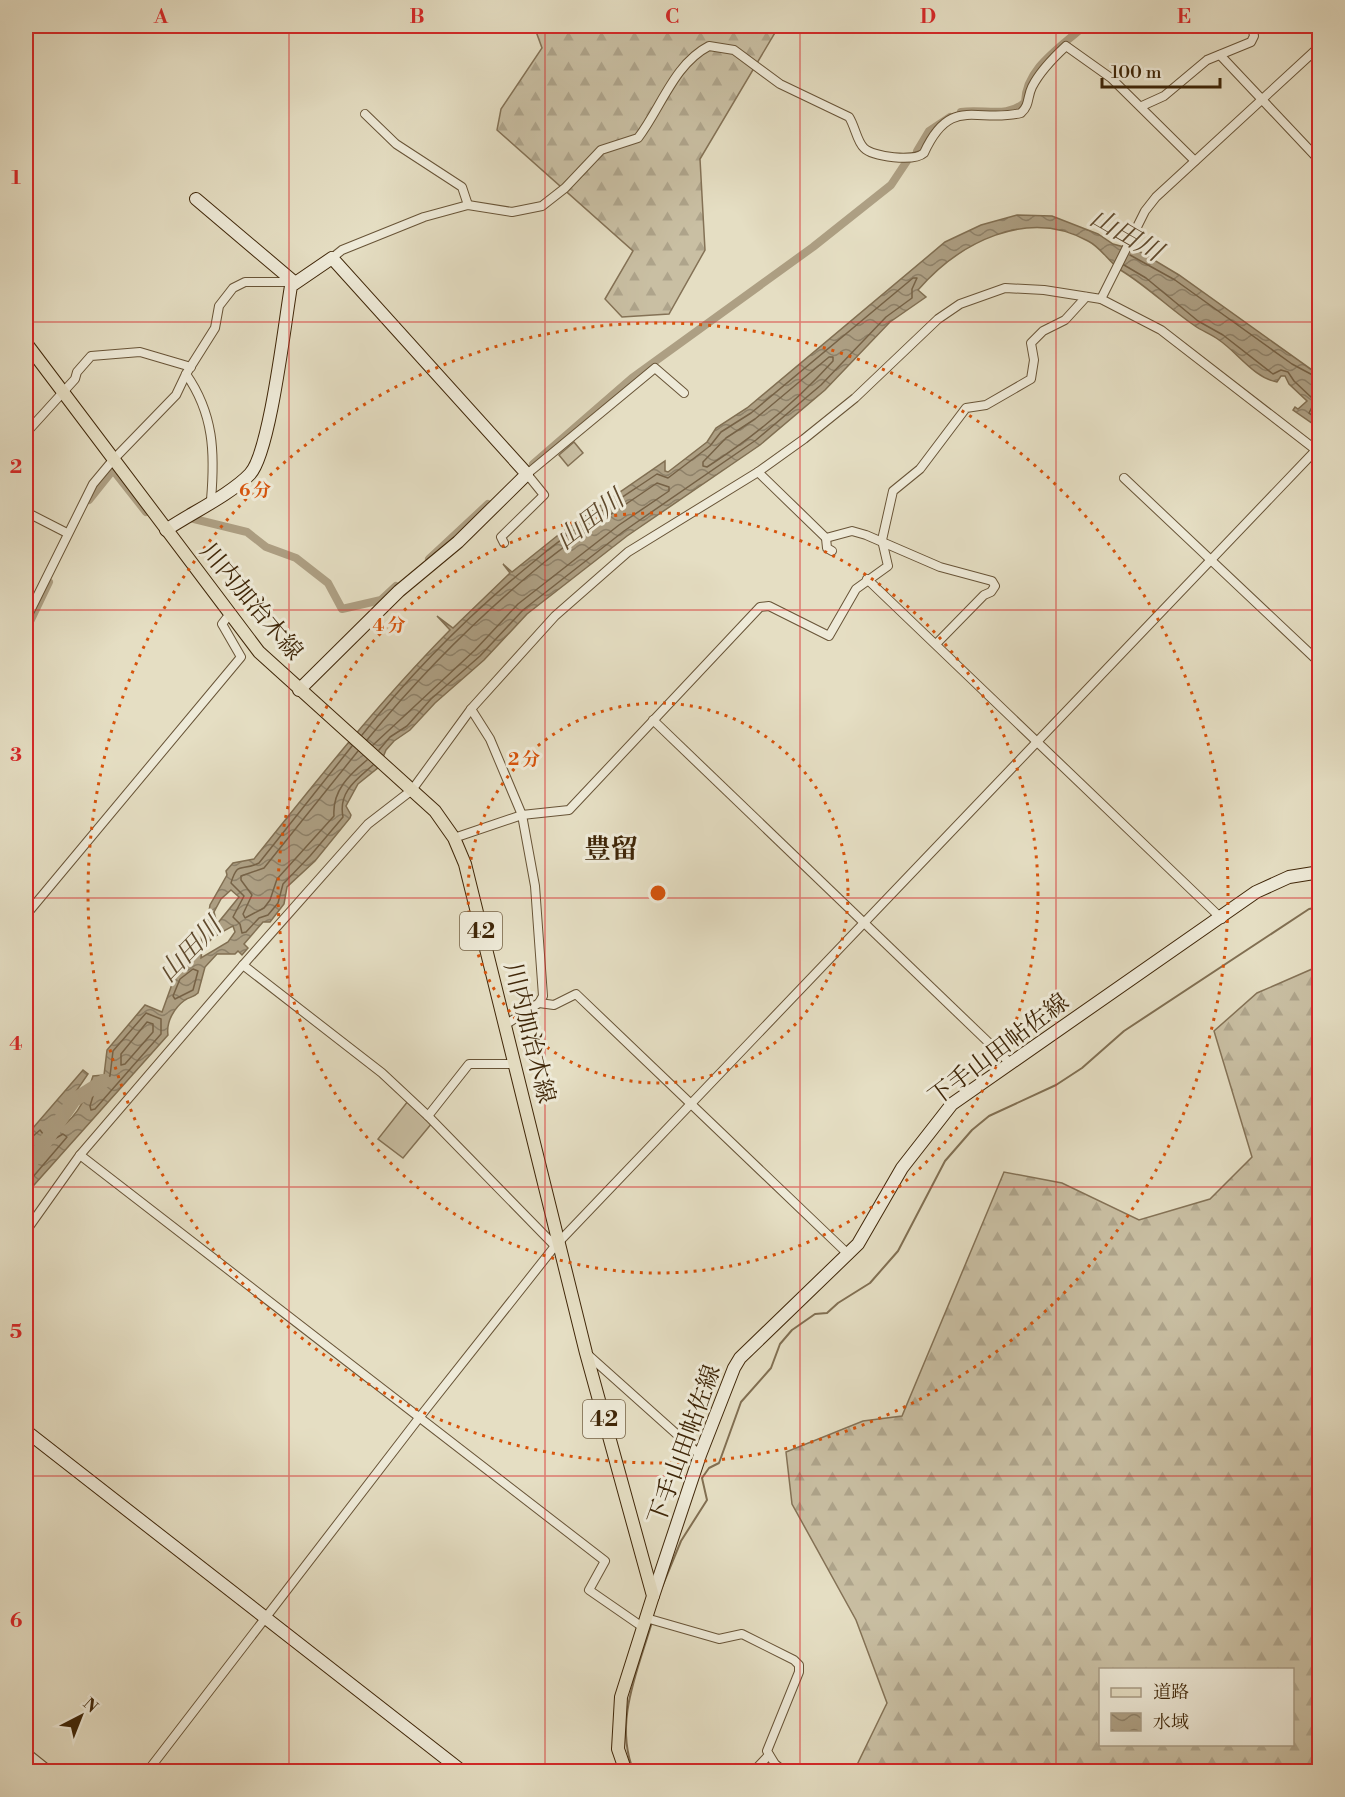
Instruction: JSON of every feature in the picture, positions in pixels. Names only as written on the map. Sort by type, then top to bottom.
[{"type":"main road","name":"川内加治木線","points":[[26,343],[259,652],[411,788],[435,811],[454,837],[465,864],[516,1064],[557,1244],[653,1596]]},
{"type":"main road","points":[[626,1772],[618,1749],[621,1697],[653,1596]]},
{"type":"street","points":[[1142,106],[1164,96],[1194,69],[1251,42],[1254,36],[1252,26]]},
{"type":"street","points":[[26,619],[93,484],[176,395],[215,328],[219,306],[233,288],[245,282],[294,282],[342,250],[424,217],[468,205],[512,212],[535,208],[552,199],[601,150],[638,138],[664,94],[689,61],[709,46],[734,50],[780,84],[849,117],[862,147],[872,153],[891,156],[920,156],[934,133],[951,119],[972,113],[1003,116],[1022,113],[1029,103],[1032,88],[1038,78],[1066,46],[1100,68],[1142,106],[1195,161]]},
{"type":"street","points":[[1102,296],[1142,216],[1156,197],[1320,46]]},
{"type":"street","points":[[1220,55],[1320,161]]},
{"type":"street","points":[[26,89],[26,98]]},
{"type":"street","points":[[365,114],[396,144],[462,187],[468,205]]},
{"type":"street","points":[[196,199],[294,282]]},
{"type":"street","points":[[332,258],[544,495],[501,537],[504,543]]},
{"type":"street","points":[[166,530],[250,473],[262,450],[294,282]]},
{"type":"street","points":[[26,1231],[80,1155],[243,965],[368,825],[411,788],[471,710],[555,616],[628,552],[758,472],[855,398],[938,319],[960,304],[1005,288],[1086,297],[1102,296],[1161,330],[1316,450],[557,1244],[419,1418],[147,1772]]},
{"type":"street","points":[[454,837],[522,815],[569,810],[760,607],[769,606],[829,636],[856,589],[888,566],[882,540],[893,491],[920,469],[966,408],[986,405],[1032,379],[1034,360],[1031,343],[1043,331],[1065,320],[1086,297]]},
{"type":"street","points":[[26,433],[91,356],[140,352],[189,370],[205,411],[215,457],[212,500]]},
{"type":"street","points":[[299,690],[399,591],[458,542],[527,474],[655,368],[684,393]]},
{"type":"street","points":[[758,472],[826,538],[827,548],[832,551]]},
{"type":"street","points":[[1124,478],[1320,663]]},
{"type":"street","points":[[26,512],[67,533]]},
{"type":"street","points":[[826,538],[852,531],[882,540],[940,567],[992,581],[994,586],[991,592],[984,595],[936,644]]},
{"type":"street","points":[[867,579],[1222,919]]},
{"type":"street","points":[[26,915],[241,657],[222,624],[229,615]]},
{"type":"street","points":[[471,710],[490,739],[522,815],[529,864],[535,886],[544,988],[539,1003],[505,1025]]},
{"type":"street","points":[[653,720],[1011,1064]]},
{"type":"street","name":"下手山田帖佐線","points":[[653,1596],[699,1455],[727,1380],[740,1358],[849,1255],[871,1227],[902,1168],[952,1104],[1222,919],[1256,892],[1289,878],[1320,872]]},
{"type":"street","points":[[243,965],[382,1073],[557,1244]]},
{"type":"street","points":[[539,1003],[554,1005],[576,994],[849,1255]]},
{"type":"street","points":[[428,1116],[469,1064],[516,1064]]},
{"type":"street","points":[[80,1155],[605,1561],[590,1590],[645,1623],[719,1639],[742,1634],[794,1660],[799,1665],[799,1672],[777,1721],[767,1751],[785,1772]]},
{"type":"street","points":[[586,1353],[699,1455]]},
{"type":"street","points":[[26,1431],[463,1772]]},
{"type":"street","points":[[26,1752],[51,1772]]},
{"type":"street","points":[[753,1772],[770,1755]]},
{"type":"green space","points":[[534,26],[779,26],[700,159],[705,250],[669,314],[622,317],[605,299],[633,251],[497,130],[501,109],[542,48]]},
{"type":"green space","points":[[574,442],[583,453],[568,466],[559,455]]},
{"type":"green space","points":[[1319,966],[1319,1771],[1292,1769],[1291,1772],[854,1771],[887,1703],[856,1620],[792,1504],[786,1452],[863,1421],[902,1416],[1004,1172],[1062,1183],[1139,1220],[1210,1199],[1252,1157],[1214,1031],[1257,993]]},
{"type":"green space","points":[[408,1101],[432,1123],[403,1158],[378,1139]]},
{"type":"water","name":"山田川","points":[[1017,215],[1052,216],[1098,234],[1113,244],[1139,251],[1179,275],[1319,375],[1319,428],[1293,410],[1295,407],[1298,409],[1307,401],[1289,384],[1285,376],[1281,376],[1277,382],[1253,370],[1226,345],[1195,326],[1117,268],[1088,241],[1065,231],[1041,228],[1018,229],[996,235],[974,245],[935,273],[918,290],[926,297],[890,322],[825,390],[760,445],[627,536],[527,614],[484,660],[435,703],[410,730],[394,741],[386,750],[379,767],[358,784],[346,806],[351,815],[350,818],[315,861],[287,887],[284,904],[270,922],[263,922],[244,944],[248,948],[242,955],[238,951],[235,954],[217,954],[205,967],[198,993],[185,1000],[174,1011],[168,1025],[168,1035],[26,1194],[26,1136],[83,1070],[88,1074],[49,1131],[49,1137],[66,1124],[82,1103],[93,1076],[104,1075],[107,1050],[145,1005],[162,1012],[175,976],[189,965],[202,945],[201,934],[207,925],[210,905],[227,875],[226,871],[233,863],[254,859],[373,713],[450,630],[437,616],[453,628],[510,573],[503,564],[512,572],[562,532],[665,461],[665,471],[668,472],[707,442],[716,428],[747,408],[945,242],[981,225]],"holes":[[[231,890],[239,897],[217,924],[214,912],[221,899]],[[233,926],[235,932],[228,942],[201,958],[204,947],[217,935]]]},
{"type":"waterway","points":[[961,112],[1003,112],[1018,107],[1025,102],[1031,79],[1038,69],[1084,26]]},
{"type":"waterway","points":[[1155,26],[1171,28],[1189,26]]},
{"type":"waterway","points":[[917,151],[929,131],[950,117]]},
{"type":"waterway","points":[[533,464],[632,378],[813,247],[891,185],[907,161]]},
{"type":"waterway","points":[[89,500],[113,470],[146,512]]},
{"type":"waterway","points":[[429,559],[488,504]]},
{"type":"waterway","points":[[194,519],[247,532],[266,547],[296,558],[328,583],[342,609],[381,600],[396,586]]},
{"type":"waterway","points":[[26,630],[49,582]]},
{"type":"waterway","points":[[662,1587],[681,1541],[707,1500],[702,1478],[709,1468],[719,1463],[741,1402],[771,1368],[780,1344],[792,1330],[815,1314],[827,1313],[838,1303],[870,1283],[898,1251],[945,1161],[972,1130],[989,1116],[1056,1085],[1082,1068],[1124,1031],[1309,909],[1320,907]]},
{"type":"waterway","name":"山田川","points":[[26,1170],[74,1100],[104,1081]]},
{"type":"waterway","points":[[634,1772],[628,1753],[627,1716],[635,1678],[652,1622]]},
{"type":"district","name":"豊留","points":[[611,850]]}]
